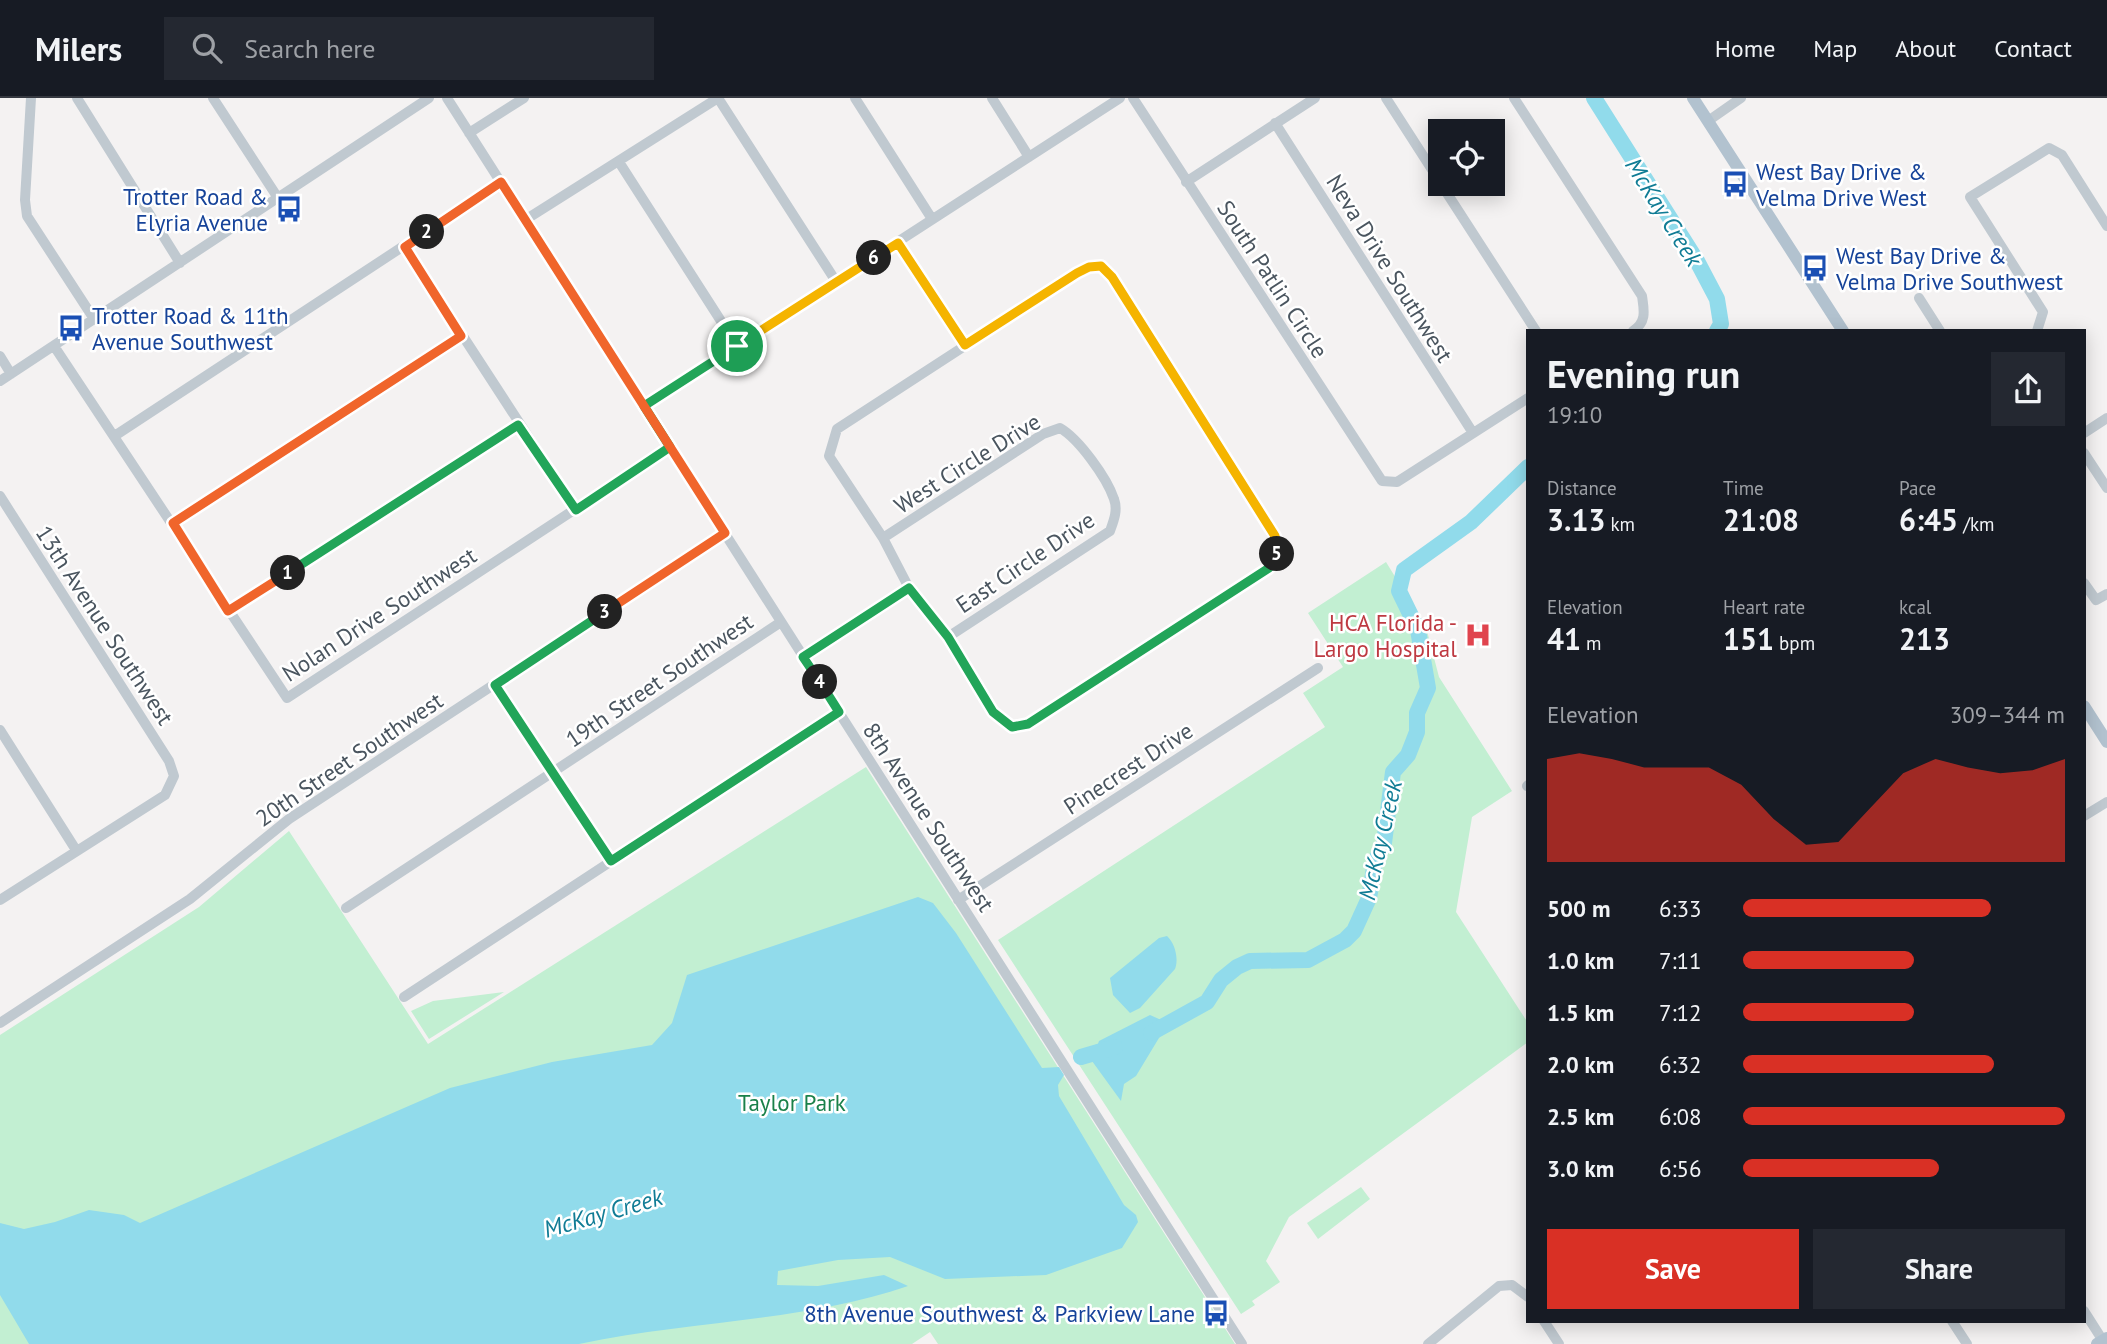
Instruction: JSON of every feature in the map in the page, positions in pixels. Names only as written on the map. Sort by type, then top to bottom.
[{"type":"main road","points":[[1693,98],[1842,329]]},
{"type":"main road","points":[[2086,709],[2107,742]]},
{"type":"street","points":[[31,98],[25,200],[27,216],[94,319]]},
{"type":"street","points":[[77,98],[180,262]]},
{"type":"street","points":[[213,98],[278,198]]},
{"type":"street","points":[[0,381],[429,98]]},
{"type":"street","name":"8th Avenue Southwest","points":[[447,98],[1242,1344]]},
{"type":"street","points":[[469,133],[524,98]]},
{"type":"street","points":[[525,220],[718,98],[837,282]]},
{"type":"street","points":[[855,98],[932,219]]},
{"type":"street","points":[[992,98],[1029,157]]},
{"type":"street","points":[[644,406],[1120,98]]},
{"type":"street","name":"South Patlin Circle","points":[[1133,98],[1381,481],[1397,482],[1473,433]]},
{"type":"street","points":[[1186,181],[1315,98]]},
{"type":"street","points":[[1386,98],[1428,163]]},
{"type":"street","points":[[1514,98],[1642,296],[1644,314],[1640,327],[1636,329]]},
{"type":"street","points":[[1708,121],[1741,98]]},
{"type":"street","name":"Neva Drive Southwest","points":[[1275,123],[1473,433]]},
{"type":"street","points":[[2038,329],[2043,312],[1970,197],[2049,148],[2062,155],[2107,226]]},
{"type":"street","points":[[619,162],[737,346]]},
{"type":"street","points":[[116,435],[501,182]]},
{"type":"street","points":[[1449,196],[1535,329]]},
{"type":"street","points":[[898,243],[965,345]]},
{"type":"street","points":[[405,247],[518,425],[576,510]]},
{"type":"street","points":[[1101,266],[1127,301],[1265,520],[1279,549],[1269,568],[1028,724],[1012,727],[993,712],[948,637],[909,588],[883,538],[829,456],[836,429],[965,345],[1077,273],[1089,267],[1101,266]]},
{"type":"street","points":[[1919,299],[1939,329]]},
{"type":"street","points":[[173,523],[461,336]]},
{"type":"street","name":"Nolan Drive Southwest","points":[[54,346],[116,435],[286,698],[670,447]]},
{"type":"street","points":[[0,356],[11,374]]},
{"type":"street","points":[[1473,433],[1526,399]]},
{"type":"street","points":[[2086,432],[2107,418]]},
{"type":"street","points":[[228,611],[518,425]]},
{"type":"street","name":"West Circle Drive","points":[[883,538],[1043,434],[1060,428],[1072,435]]},
{"type":"street","name":"East Circle Drive","points":[[948,637],[1110,531],[1116,514],[1114,498],[1072,435]]},
{"type":"street","points":[[2086,456],[2107,488]]},
{"type":"street","name":"13th Avenue Southwest","points":[[0,496],[169,761],[174,776],[165,795],[76,850]]},
{"type":"street","name":"20th Street Southwest","points":[[0,1023],[190,899],[289,819],[725,533]]},
{"type":"street","points":[[2086,586],[2096,600],[2107,594]]},
{"type":"street","points":[[803,657],[909,588]]},
{"type":"street","name":"19th Street Southwest","points":[[346,908],[781,622]]},
{"type":"street","name":"Pinecrest Drive","points":[[958,900],[1318,668]]},
{"type":"street","points":[[495,685],[611,861]]},
{"type":"street","points":[[404,997],[839,712]]},
{"type":"street","points":[[0,730],[76,850],[0,900]]},
{"type":"street","points":[[2086,815],[2107,802]]},
{"type":"street","points":[[1428,1344],[1499,1286],[1512,1284],[1526,1295]]},
{"type":"street","points":[[2086,1314],[2103,1341]]},
{"type":"street","points":[[1545,1323],[1559,1344]]},
{"type":"street","points":[[1953,1323],[1967,1344]]},
{"type":"green space","points":[[1386,562],[1426,627],[1439,677],[1512,791],[1472,817],[1456,912],[1526,1020],[1526,1043],[1289,1217],[1266,1261],[1280,1282],[1252,1301],[1255,1305],[1241,1314],[998,940],[1325,727],[1303,693],[1343,667],[1308,613]]},
{"type":"green space","name":"Taylor Park","points":[[866,767],[1235,1344],[938,1344],[930,1332],[912,1344],[0,1344],[0,1035],[199,907],[289,831],[428,1044]]},
{"type":"green space","points":[[504,992],[429,1039],[411,1011],[433,1001]]},
{"type":"green space","points":[[1361,1187],[1370,1199],[1318,1239],[1307,1223]]},
{"type":"water","points":[[918,897],[933,903],[956,933],[1042,1068],[1059,1067],[1064,1075],[1058,1085],[1059,1096],[1124,1205],[1136,1215],[1138,1222],[1122,1248],[1046,1275],[945,1279],[890,1257],[838,1260],[778,1271],[777,1285],[818,1286],[884,1275],[908,1286],[827,1307],[579,1344],[29,1344],[0,1295],[0,1223],[24,1229],[89,1210],[124,1215],[140,1223],[450,1088],[552,1062],[652,1045],[672,1023],[687,975]]},
{"type":"water","points":[[1167,936],[1176,951],[1175,969],[1140,1008],[1130,1013],[1113,995],[1110,978],[1159,938]]},
{"type":"water","points":[[1150,1015],[1168,1023],[1136,1076],[1124,1084],[1121,1101],[1092,1061],[1099,1041]]},
{"type":"waterway","name":"McKay Creek","points":[[1594,98],[1697,261],[1717,299],[1721,324],[1718,329]]},
{"type":"waterway","name":"McKay Creek","points":[[1151,1033],[1207,1002],[1221,980],[1237,967],[1250,961],[1308,960],[1345,940],[1354,931],[1369,898],[1375,862],[1384,843],[1393,772],[1408,755],[1417,732],[1417,713],[1428,688],[1418,630],[1399,591],[1404,570],[1471,522],[1526,469]]},
{"type":"waterway","name":"McKay Creek","points":[[1081,1057],[1115,1047]]},
{"type":"place","name":"West Bay Drive & Velma Drive West","points":[[1735,184]]},
{"type":"place","name":"Trotter Road & Elyria Avenue","points":[[289,209]]},
{"type":"place","name":"West Bay Drive & Velma Drive Southwest","points":[[1815,268]]},
{"type":"place","name":"Trotter Road & 11th Avenue Southwest","points":[[71,328]]},
{"type":"place","name":"HCA Florida - Largo Hospital","points":[[1478,635]]},
{"type":"place","name":"8th Avenue Southwest & Parkview Lane","points":[[1216,1313]]},
{"type":"route","points":[[737,346],[644,406],[670,447],[576,510],[518,425],[228,611],[173,523],[461,336],[405,247],[501,182],[565,282],[644,406],[725,533],[495,685],[611,861],[839,712],[803,657],[909,588],[948,637],[993,712],[1002,723],[1012,727],[1028,724],[1269,568],[1279,549],[1275,536],[1260,511],[1112,277],[1101,266],[1089,267],[1077,273],[965,345],[898,243],[737,346]]}]
